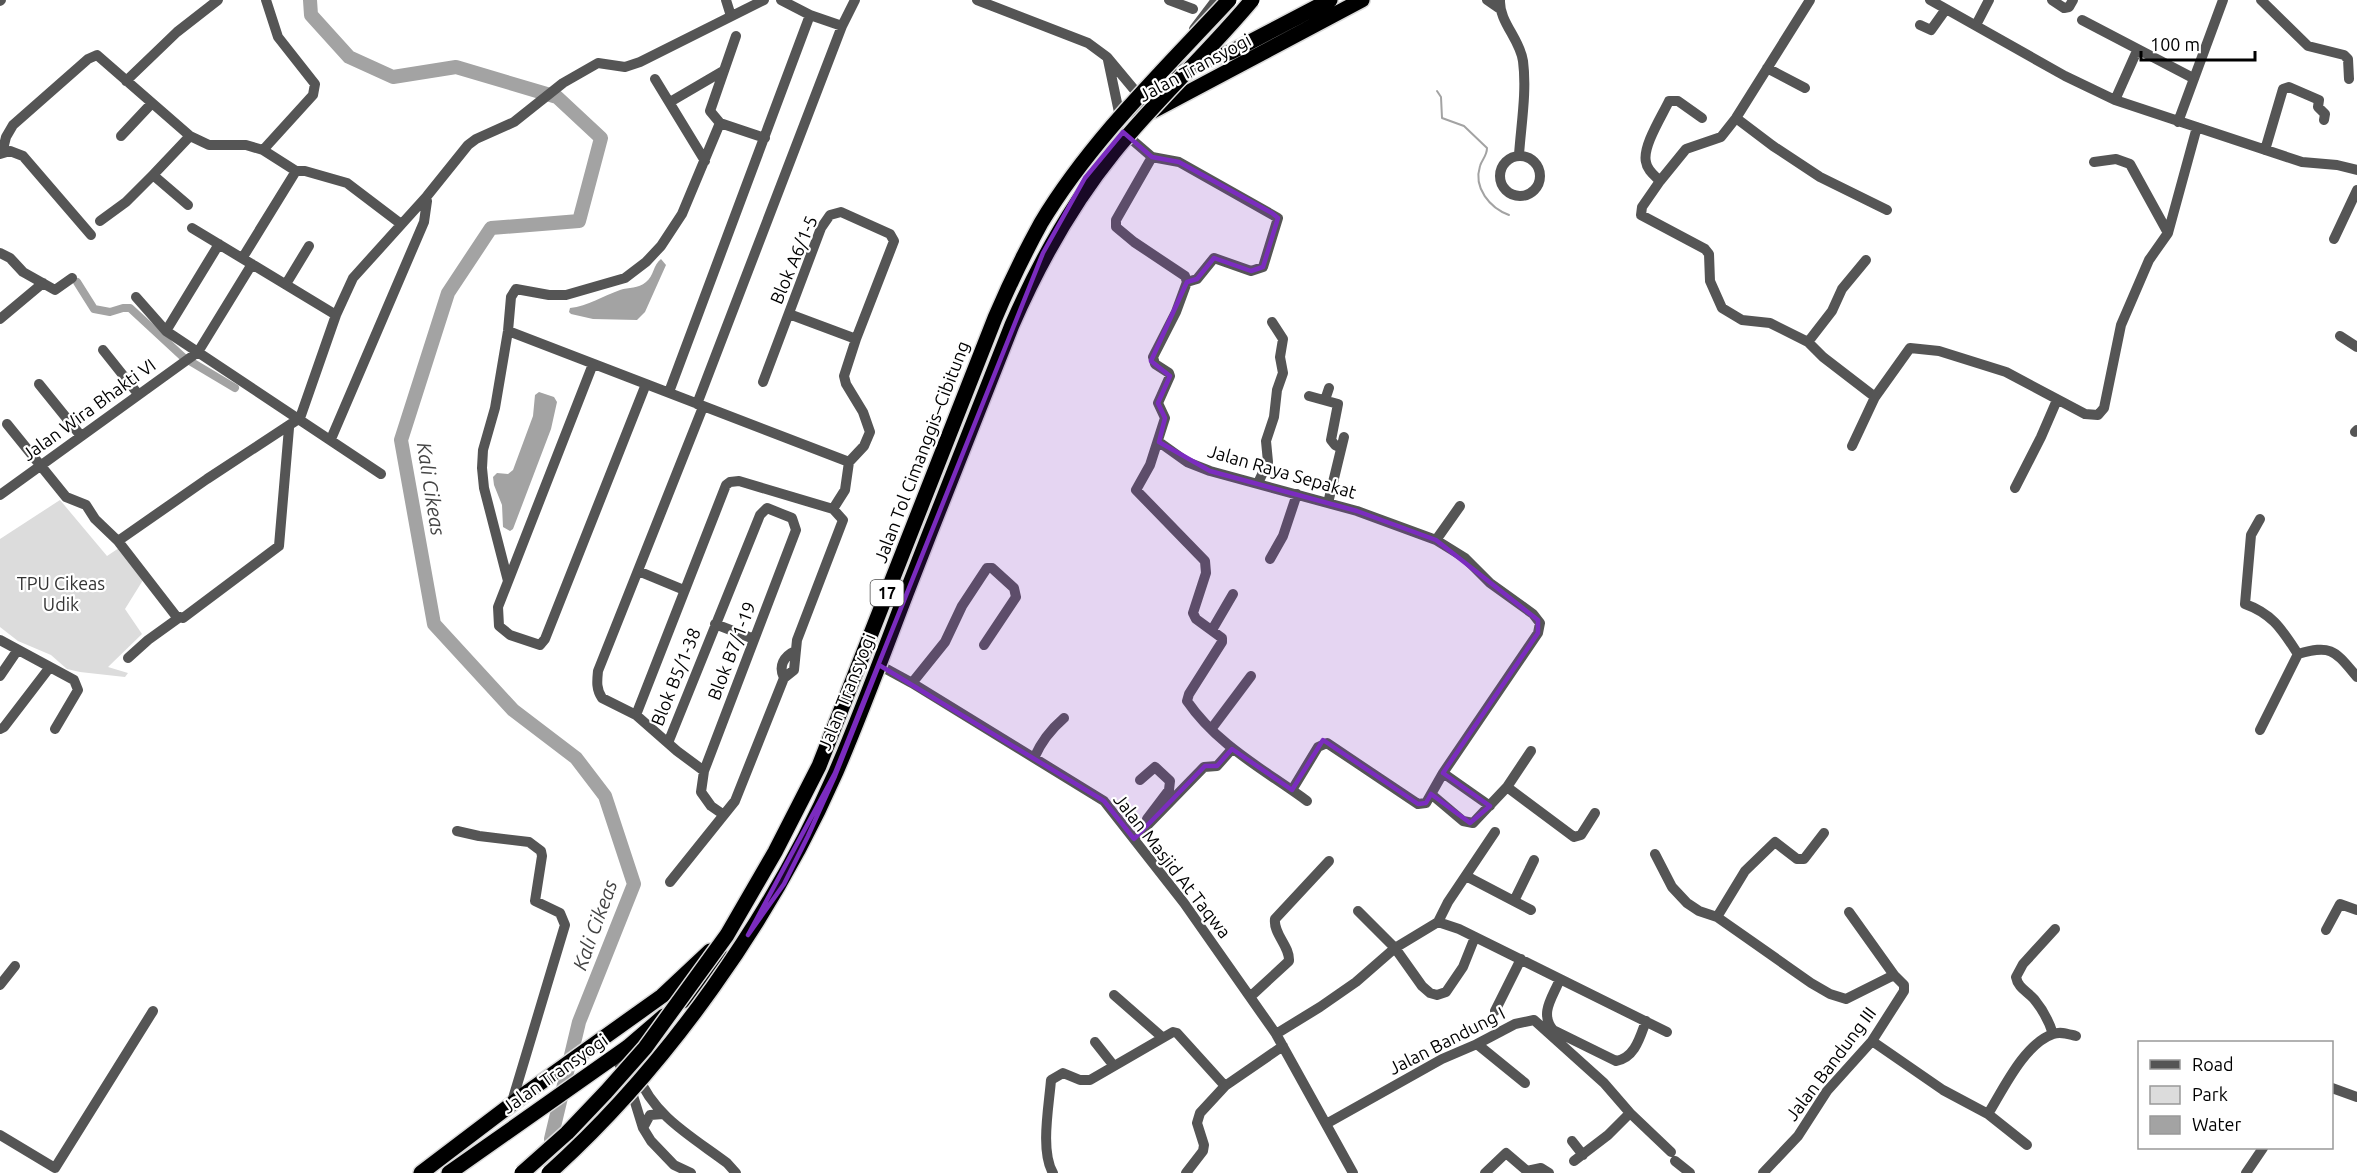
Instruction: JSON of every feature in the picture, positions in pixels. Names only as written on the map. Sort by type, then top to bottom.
[{"type":"highway","name":"Jalan Tol Cimanggis–Cibitung","points":[[522,1173],[583,1117],[645,1048],[727,934],[754,890],[819,766],[995,318],[1017,269],[1042,223],[1100,141],[1229,0]]},
{"type":"highway","name":"Jalan Tol Cimanggis–Cibitung","points":[[549,1173],[620,1105],[659,1059],[742,945],[770,899],[835,773],[1012,325],[1038,268],[1058,232],[1114,152],[1252,0]]},
{"type":"highway","name":"Jalan Transyogi","points":[[421,1173],[529,1091],[675,986],[721,940],[759,893],[772,872],[784,843],[987,338],[1037,226],[1074,165],[1088,147],[1120,117],[1194,64],[1231,52],[1330,0]]},
{"type":"highway","name":"Jalan Transyogi","points":[[449,1173],[617,1054],[711,976],[757,925],[784,884],[835,776],[1056,225],[1085,178],[1123,132],[1159,107],[1243,65],[1362,0]]},
{"type":"highway","points":[[909,533],[915,540],[930,538]]},
{"type":"highway","points":[[898,561],[906,558],[915,560],[918,568]]},
{"type":"street","points":[[126,81],[177,32],[218,0]]},
{"type":"street","points":[[262,150],[313,95],[315,89],[315,84],[278,37],[266,0]]},
{"type":"street","points":[[726,0],[731,16]]},
{"type":"street","points":[[118,541],[207,479],[289,428],[300,418],[336,315],[347,288],[358,270],[427,196],[468,145],[476,139],[500,130],[525,114],[563,83],[598,63],[625,67],[640,62],[764,0]]},
{"type":"street","points":[[782,0],[810,15],[842,26]]},
{"type":"street","points":[[704,771],[636,715],[602,698],[598,693],[598,671],[638,571],[842,26],[855,0]]},
{"type":"street","points":[[977,0],[1088,43],[1107,57],[1144,102]]},
{"type":"street","points":[[1169,0],[1193,9]]},
{"type":"street","points":[[1163,86],[1167,69],[1216,0]]},
{"type":"street","points":[[1487,0],[1500,5],[1523,58],[1524,84],[1518,155]]},
{"type":"street","points":[[1810,0],[1736,118],[1721,137],[1686,149],[1642,207],[1641,215],[1706,249],[1709,254],[1710,281],[1722,308],[1742,320],[1770,323],[1808,342],[1823,357],[1875,397]]},
{"type":"street","points":[[1930,0],[2065,76],[2115,100],[2302,162],[2337,165],[2357,170]]},
{"type":"street","points":[[1976,25],[1989,0]]},
{"type":"street","points":[[2052,0],[2064,8],[2069,7],[2073,0]]},
{"type":"street","points":[[2178,122],[2223,0]]},
{"type":"street","points":[[2261,0],[2308,46],[2344,55],[2348,59],[2349,80]]},
{"type":"street","points":[[1920,25],[1931,30],[1946,9]]},
{"type":"street","points":[[669,392],[810,15]]},
{"type":"street","points":[[2082,20],[2193,78]]},
{"type":"street","points":[[736,36],[710,111],[720,123],[765,138]]},
{"type":"street","points":[[2115,100],[2136,53],[2142,52]]},
{"type":"street","points":[[91,235],[23,156],[10,152],[1,153],[6,136],[13,125],[88,59],[97,55],[190,136],[209,145],[246,145],[262,150],[296,171],[305,171],[347,183],[401,224]]},
{"type":"street","points":[[1107,57],[1120,117]]},
{"type":"street","points":[[1767,68],[1805,88]]},
{"type":"street","points":[[670,102],[723,71]]},
{"type":"street","points":[[655,79],[705,161]]},
{"type":"street","points":[[2265,150],[2283,89],[2289,87],[2319,100],[2318,107],[2325,114],[2324,120]]},
{"type":"street","points":[[1660,181],[1649,170],[1645,161],[1647,147],[1669,101],[1678,101],[1702,118]]},
{"type":"street","points":[[121,136],[152,104]]},
{"type":"street","points":[[1736,118],[1820,177],[1887,210]]},
{"type":"street","points":[[508,581],[487,499],[482,468],[483,450],[495,408],[508,331],[511,297],[516,289],[549,295],[566,295],[624,278],[646,262],[661,246],[681,214],[720,123]]},
{"type":"street","points":[[1851,446],[1875,397],[1910,348],[1939,351],[2006,372],[2085,414],[2096,416],[2104,408],[2121,325],[2149,260],[2168,233],[2197,127]]},
{"type":"street","points":[[1123,132],[1152,157],[1179,162],[1278,217],[1263,267],[1251,271],[1214,258],[1197,279],[1187,282]]},
{"type":"street","points":[[100,221],[126,202],[190,136]]},
{"type":"street","points":[[1152,157],[1116,220],[1116,227],[1134,242],[1185,276],[1187,282],[1176,312],[1153,357],[1155,364],[1170,376],[1158,403],[1165,418],[1150,465],[1136,490],[1205,561],[1206,573],[1193,613],[1196,619],[1222,638],[1222,642],[1189,694],[1187,701],[1248,763],[1307,801]]},
{"type":"street","points":[[2094,162],[2116,159],[2130,164],[2168,233]]},
{"type":"street","points":[[192,357],[248,261],[296,171]]},
{"type":"street","points":[[153,175],[188,205]]},
{"type":"street","points":[[2334,238],[2357,190]]},
{"type":"street","points":[[331,439],[424,222],[427,201]]},
{"type":"street","name":"Blok A6/1-5","points":[[763,382],[821,228],[830,215],[842,212],[890,234],[894,241],[856,339]]},
{"type":"street","points":[[192,228],[336,315]]},
{"type":"street","points":[[166,331],[219,244]]},
{"type":"street","points":[[286,284],[309,246]]},
{"type":"street","points":[[0,253],[10,258],[23,272],[55,290],[72,278]]},
{"type":"street","points":[[1808,342],[1832,311],[1842,289],[1866,260]]},
{"type":"street","points":[[0,319],[43,283]]},
{"type":"street","points":[[136,297],[192,357],[300,418],[381,474]]},
{"type":"street","points":[[789,314],[856,339],[844,376],[846,384],[863,412],[870,432],[864,446],[849,462],[845,490],[833,508]]},
{"type":"street","points":[[1258,483],[1268,462],[1266,441],[1274,417],[1277,390],[1282,373],[1280,357],[1283,339],[1272,322]]},
{"type":"street","points":[[508,331],[849,462]]},
{"type":"street","points":[[2340,336],[2357,347]]},
{"type":"street","points":[[103,350],[138,394]]},
{"type":"street","name":"Jalan Wira Bhakti VI","points":[[0,495],[192,357]]},
{"type":"street","points":[[593,364],[498,607],[499,626],[510,635],[540,645],[545,639],[646,384]]},
{"type":"street","points":[[39,384],[81,436]]},
{"type":"street","points":[[1326,400],[1329,388]]},
{"type":"street","points":[[1309,396],[1339,406],[1331,440],[1335,445],[1343,442],[1328,503]]},
{"type":"street","points":[[2015,488],[2057,400]]},
{"type":"street","points":[[7,424],[66,497],[86,506],[95,519],[118,541],[180,617]]},
{"type":"street","points":[[128,658],[148,640],[180,617],[184,618],[279,546],[289,428]]},
{"type":"street","name":"Jalan Raya Sepakat","points":[[1159,442],[1195,465],[1210,471],[1399,524],[1436,540],[1453,549],[1490,583],[1533,615],[1540,625],[1538,633],[1443,773]]},
{"type":"street","points":[[636,715],[723,489],[730,482],[739,481],[833,508],[843,520],[797,640],[795,651],[788,654],[782,662],[784,678],[735,801],[670,882]]},
{"type":"street","points":[[1270,559],[1283,536],[1297,494]]},
{"type":"street","points":[[1436,540],[1460,506]]},
{"type":"street","name":"Blok B5/1-38","points":[[668,743],[760,515],[768,508]]},
{"type":"street","name":"Blok B7/1-19","points":[[724,815],[711,806],[701,792],[704,771],[796,530],[792,518],[768,508]]},
{"type":"street","points":[[2260,519],[2252,535],[2245,604],[2262,610],[2278,624],[2298,654]]},
{"type":"street","points":[[912,683],[940,648],[962,606],[987,568],[992,568],[1014,588],[1016,597],[984,645]]},
{"type":"street","points":[[638,571],[684,590]]},
{"type":"street","points":[[1212,630],[1233,594]]},
{"type":"street","points":[[715,624],[754,639]]},
{"type":"street","points":[[0,640],[75,680],[78,690],[56,729]]},
{"type":"street","points":[[2260,730],[2298,654],[2319,648],[2333,651],[2357,677]]},
{"type":"street","points":[[0,676],[17,651]]},
{"type":"street","name":"Jalan Masjid At Taqwa","points":[[879,665],[1104,801],[1184,903],[1276,1034],[1351,1172]]},
{"type":"street","points":[[0,729],[4,727],[50,667]]},
{"type":"street","points":[[1212,728],[1251,676]]},
{"type":"street","points":[[1034,758],[1051,729],[1064,718]]},
{"type":"street","points":[[1292,790],[1318,747],[1327,743],[1418,804],[1426,803],[1443,773],[1490,806]]},
{"type":"street","points":[[1134,838],[1204,767],[1217,766],[1232,749]]},
{"type":"street","points":[[1431,794],[1468,823],[1473,823],[1507,787],[1531,751]]},
{"type":"street","points":[[1140,780],[1155,767],[1171,784],[1169,790],[1149,815],[1143,830]]},
{"type":"street","points":[[1507,787],[1574,837],[1581,835],[1595,813]]},
{"type":"street","points":[[457,831],[529,842],[541,851],[535,901],[560,913],[565,925],[511,1105]]},
{"type":"street","points":[[1276,1034],[1339,994],[1395,948],[1438,922],[1448,902],[1495,832]]},
{"type":"street","points":[[1717,917],[1745,871],[1775,842],[1797,859],[1804,859],[1824,833]]},
{"type":"street","points":[[1655,854],[1671,887],[1687,903],[1699,911],[1717,917],[1788,969],[1840,998],[1846,999],[1894,975]]},
{"type":"street","points":[[1514,901],[1534,860]]},
{"type":"street","points":[[1250,997],[1289,961],[1289,955],[1275,927],[1275,919],[1329,861]]},
{"type":"street","points":[[1466,876],[1531,910]]},
{"type":"street","points":[[2326,930],[2340,904],[2357,910]]},
{"type":"street","points":[[1358,911],[1395,948],[1422,986],[1430,993],[1437,995],[1446,992],[1463,967],[1475,937]]},
{"type":"street","name":"Jalan Bandung III","points":[[1762,1173],[1798,1136],[1827,1091],[1872,1041],[1904,991],[1904,985],[1894,975],[1849,912]]},
{"type":"street","points":[[1438,922],[1521,959],[1667,1032]]},
{"type":"street","points":[[2053,1034],[2045,1013],[2018,984],[2016,977],[2023,964],[2055,929]]},
{"type":"street","points":[[1495,1011],[1521,959]]},
{"type":"street","points":[[0,986],[15,966]]},
{"type":"street","points":[[1560,979],[1546,1014],[1547,1022],[1553,1030],[1616,1061],[1624,1060],[1635,1049],[1646,1022]]},
{"type":"street","points":[[1114,995],[1162,1037]]},
{"type":"street","points":[[0,1135],[59,1171],[153,1011]]},
{"type":"street","name":"Jalan Bandung I","points":[[1326,1124],[1442,1059],[1478,1044],[1515,1024],[1534,1020],[1604,1083],[1630,1113]]},
{"type":"street","points":[[1048,1171],[1046,1143],[1051,1080],[1062,1073],[1080,1080],[1090,1080],[1173,1032],[1225,1086]]},
{"type":"street","points":[[1988,1114],[2018,1065],[2036,1044],[2053,1034],[2063,1032],[2076,1036]]},
{"type":"street","points":[[1872,1041],[1943,1090],[1988,1114],[2027,1145]]},
{"type":"street","points":[[1095,1042],[1114,1066]]},
{"type":"street","points":[[1478,1044],[1526,1083]]},
{"type":"street","points":[[1186,1173],[1203,1151],[1204,1145],[1197,1123],[1200,1113],[1225,1086],[1283,1047]]},
{"type":"street","points":[[617,1054],[663,1114],[727,1163],[736,1173]]},
{"type":"street","points":[[617,1054],[643,1128],[651,1141],[674,1165],[691,1173]]},
{"type":"street","points":[[2333,1089],[2357,1097]]},
{"type":"street","points":[[1572,1141],[1578,1158],[1608,1135],[1630,1113],[1690,1173]]},
{"type":"street","points":[[643,1128],[650,1115],[663,1114]]},
{"type":"street","points":[[2246,1173],[2262,1149]]},
{"type":"street","points":[[1485,1173],[1506,1153],[1527,1171],[1541,1168],[1549,1173]]},
{"type":"highlighted area","points":[[1123,132],[1152,157],[1179,162],[1272,213],[1278,218],[1263,267],[1251,271],[1214,258],[1197,279],[1187,282],[1151,361],[1170,376],[1158,403],[1165,418],[1159,442],[1210,471],[1357,511],[1436,540],[1538,620],[1538,633],[1443,773],[1490,806],[1470,823],[1431,794],[1426,803],[1418,804],[1323,740],[1292,790],[1232,749],[1217,766],[1205,766],[1134,839],[1104,801],[879,665],[835,776],[808,836],[784,884],[748,935],[835,773],[1043,253],[1085,178]]},
{"type":"green space","name":"TPU Cikeas Udik","points":[[60,500],[107,556],[122,546],[148,572],[125,609],[142,634],[108,667],[128,673],[125,677],[67,669],[51,655],[18,641],[0,627],[0,539]]},
{"type":"water","points":[[661,259],[666,265],[645,312],[637,320],[593,319],[569,312],[570,308],[643,284],[649,280],[656,264]]},
{"type":"water","points":[[539,392],[554,397],[557,402],[551,429],[513,529],[510,531],[503,527],[502,505],[493,477],[497,473],[508,474],[513,470],[533,416],[535,395]]},
{"type":"waterway","name":"Kali Cikeas","points":[[310,0],[311,15],[349,57],[393,77],[456,67],[557,97],[601,138],[579,221],[491,228],[448,293],[401,440],[434,624],[513,710],[576,758],[605,796],[634,884],[579,1022],[551,1139],[555,1173]]},
{"type":"waterway","points":[[1437,91],[1441,97],[1442,118],[1464,126],[1487,148],[1478,174],[1481,189],[1495,207],[1509,215]]},
{"type":"waterway","points":[[77,282],[94,309],[110,312],[130,308],[183,357],[235,388]]}]
